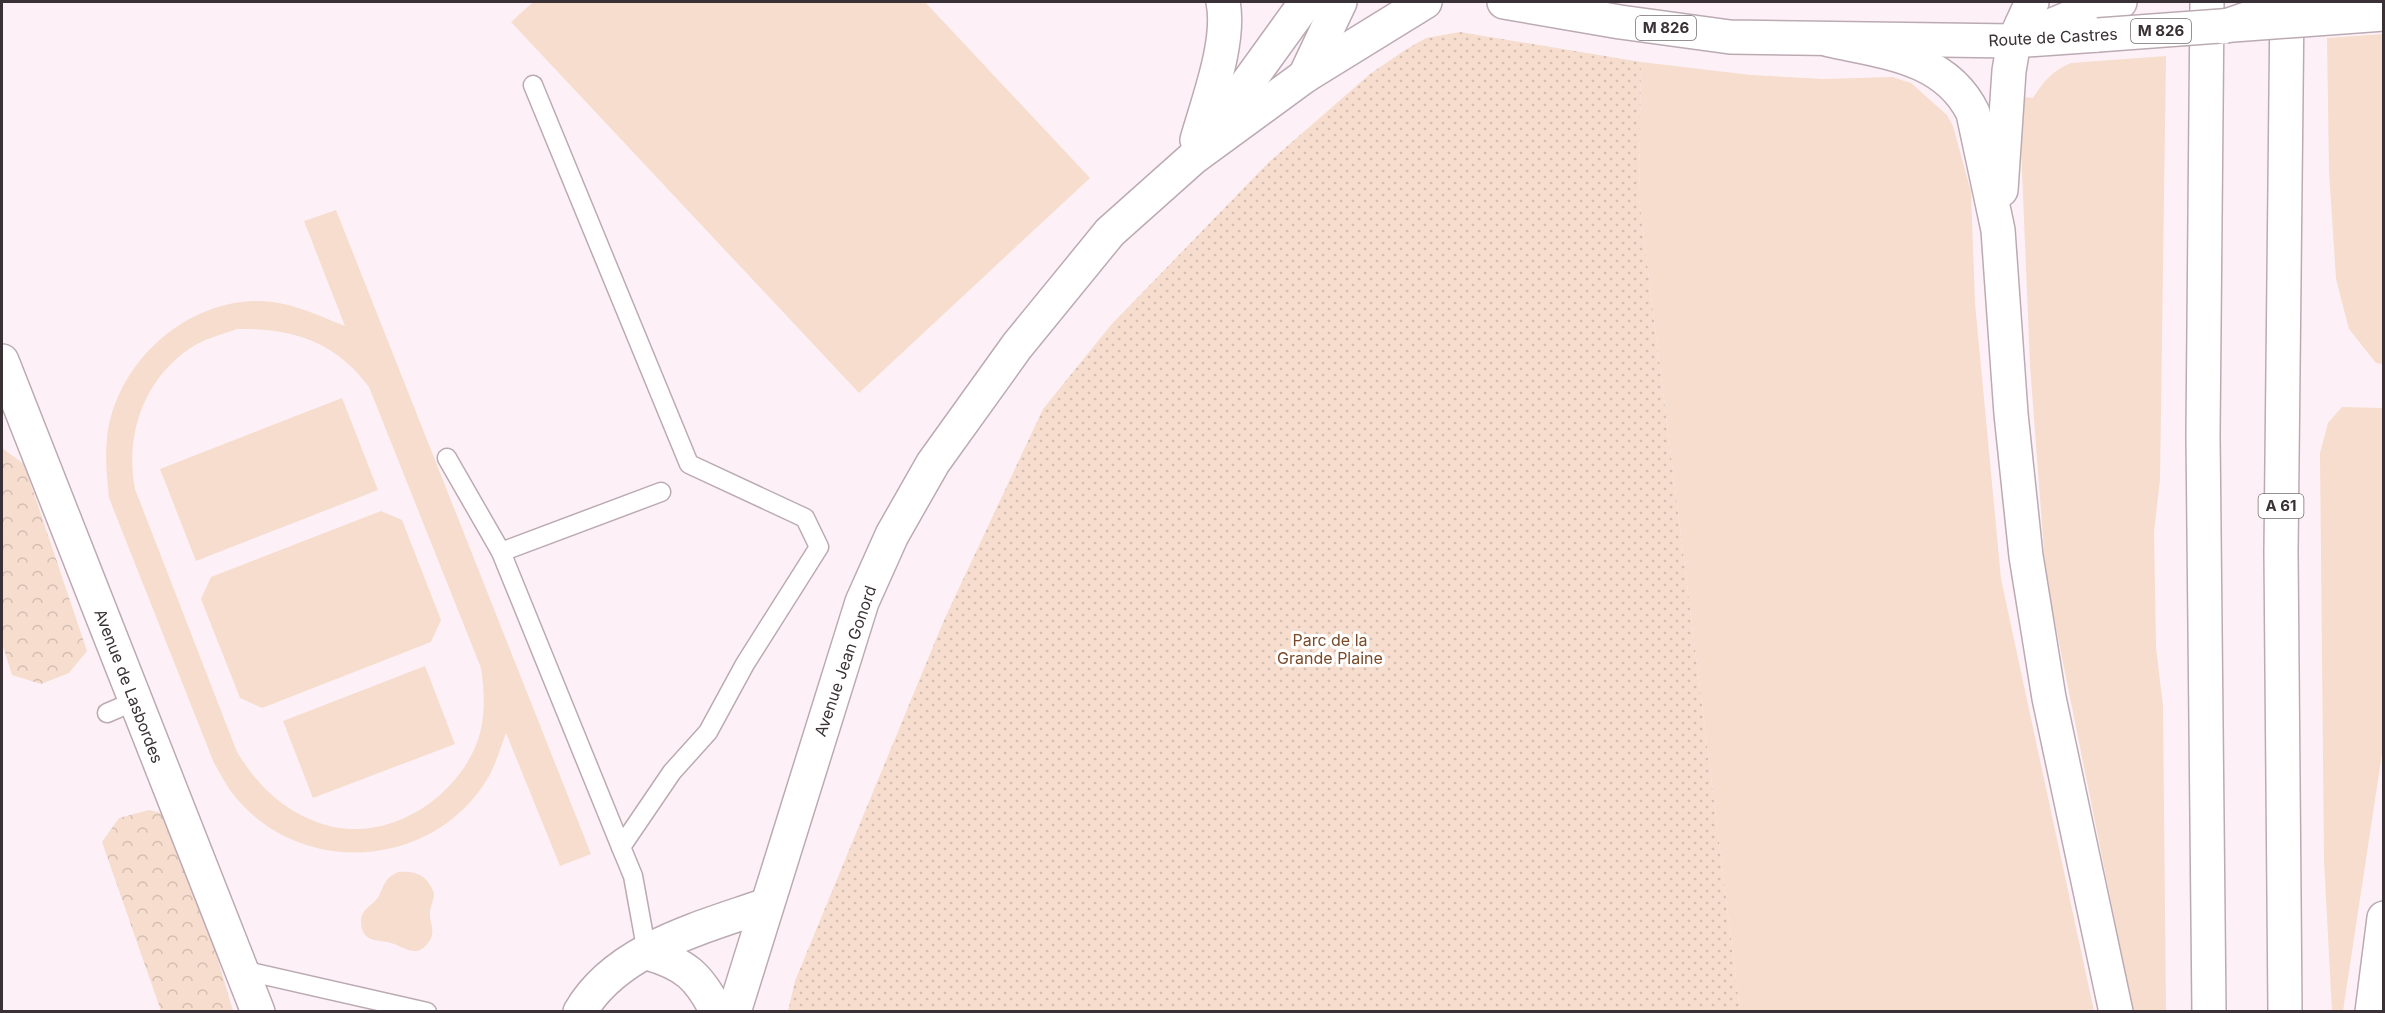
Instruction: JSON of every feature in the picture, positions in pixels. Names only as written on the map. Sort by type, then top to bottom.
[{"type":"main road","points":[[1193,158],[1222,42],[1225,12],[1223,2]]},
{"type":"main road","name":"Avenue Jean Gonord","points":[[1193,158],[1306,2]]},
{"type":"main road","name":"Avenue Jean Gonord","points":[[1305,76],[1340,2]]},
{"type":"main road","name":"Avenue Jean Gonord","points":[[734,1011],[862,602],[892,535],[933,463],[1017,346],[1110,232],[1193,158],[1305,76],[1425,2]]},
{"type":"main road","name":"M 826","points":[[1504,2],[1620,22],[1730,37],[1829,40]]},
{"type":"main road","points":[[2032,2],[2014,41],[2009,71],[1998,230],[2011,414],[2026,556],[2049,698],[2116,1011]]},
{"type":"main road","name":"A 61","points":[[2285,1011],[2281,540],[2288,2]]},
{"type":"main road","points":[[2209,1011],[2203,447],[2215,14],[2296,2]]},
{"type":"main road","name":"Route de Castres","points":[[1829,40],[2014,41],[2106,14],[2384,14]]},
{"type":"main road","points":[[1829,40],[1915,60],[1934,69],[1954,84],[1965,97],[1973,113],[1998,230]]},
{"type":"main road","name":"Avenue de Lasbordes","points":[[2,361],[11,409],[121,707],[242,970],[258,1011]]},
{"type":"main road","points":[[580,1011],[591,993],[614,971],[687,934],[766,905]]},
{"type":"main road","points":[[2372,1011],[2384,918]]},
{"type":"main road","points":[[647,953],[675,961],[705,987],[717,1011]]},
{"type":"lane","points":[[533,85],[688,464],[805,518],[819,547],[745,664],[708,732],[672,772],[621,847]]},
{"type":"lane","points":[[447,458],[501,552],[633,876],[647,953]]},
{"type":"lane","points":[[501,552],[661,492]]},
{"type":"lane","points":[[242,970],[427,1011]]},
{"type":"green space","points":[[533,2],[925,2],[1090,178],[859,393],[511,22]]},
{"type":"green space","name":"Parc de la Grande Plaine","points":[[1460,32],[1641,62],[1639,198],[1740,1011],[788,1011],[795,981],[944,620],[1043,409],[1111,325],[1269,162],[1370,74],[1405,50],[1426,38]]},
{"type":"green space","points":[[2384,34],[2383,364],[2376,363],[2349,329],[2336,279],[2329,171],[2327,38]]},
{"type":"green space","points":[[2166,56],[2160,480],[2154,532],[2156,647],[2163,706],[2166,1011],[2133,1011],[2046,578],[2030,365],[2020,123],[2025,97],[2033,98],[2049,77],[2071,63]]},
{"type":"green space","points":[[1641,62],[1751,75],[1823,79],[1892,77],[1911,83],[1947,115],[1953,126],[1971,192],[1975,303],[2001,579],[2094,1011],[1740,1011],[1639,198]]},
{"type":"green space","points":[[336,210],[591,854],[560,866],[506,733],[486,781],[457,815],[427,835],[394,847],[359,852],[324,850],[290,839],[259,820],[233,794],[214,763],[109,498],[107,438],[113,412],[123,387],[137,364],[177,327],[201,314],[226,305],[265,301],[300,309],[345,326],[304,221]],"holes":[[[237,329],[257,329],[294,335],[327,348],[342,358],[369,387],[481,668],[484,699],[483,720],[474,750],[462,770],[446,789],[428,804],[408,817],[385,825],[362,829],[338,828],[314,821],[279,801],[252,774],[237,752],[135,489],[133,449],[136,429],[149,393],[160,377],[173,362],[200,342]]]},
{"type":"green space","points":[[342,398],[378,490],[196,561],[160,469]]},
{"type":"green space","points":[[2342,407],[2383,408],[2383,747],[2343,1011],[2332,1012],[2324,860],[2320,453],[2328,423]]},
{"type":"green space","points":[[2,448],[24,464],[87,651],[69,673],[41,684],[12,675],[2,643]]},
{"type":"green space","points":[[381,511],[402,520],[441,620],[431,642],[262,708],[240,698],[201,599],[211,577]]},
{"type":"green space","points":[[425,666],[455,744],[313,798],[283,721]]},
{"type":"green space","points":[[149,810],[176,817],[233,1011],[161,1011],[102,842],[119,818]]},
{"type":"green space","points":[[398,872],[420,875],[425,878],[434,893],[430,913],[432,936],[424,948],[415,951],[372,939],[364,934],[362,929],[363,913],[377,899],[388,879]]}]
